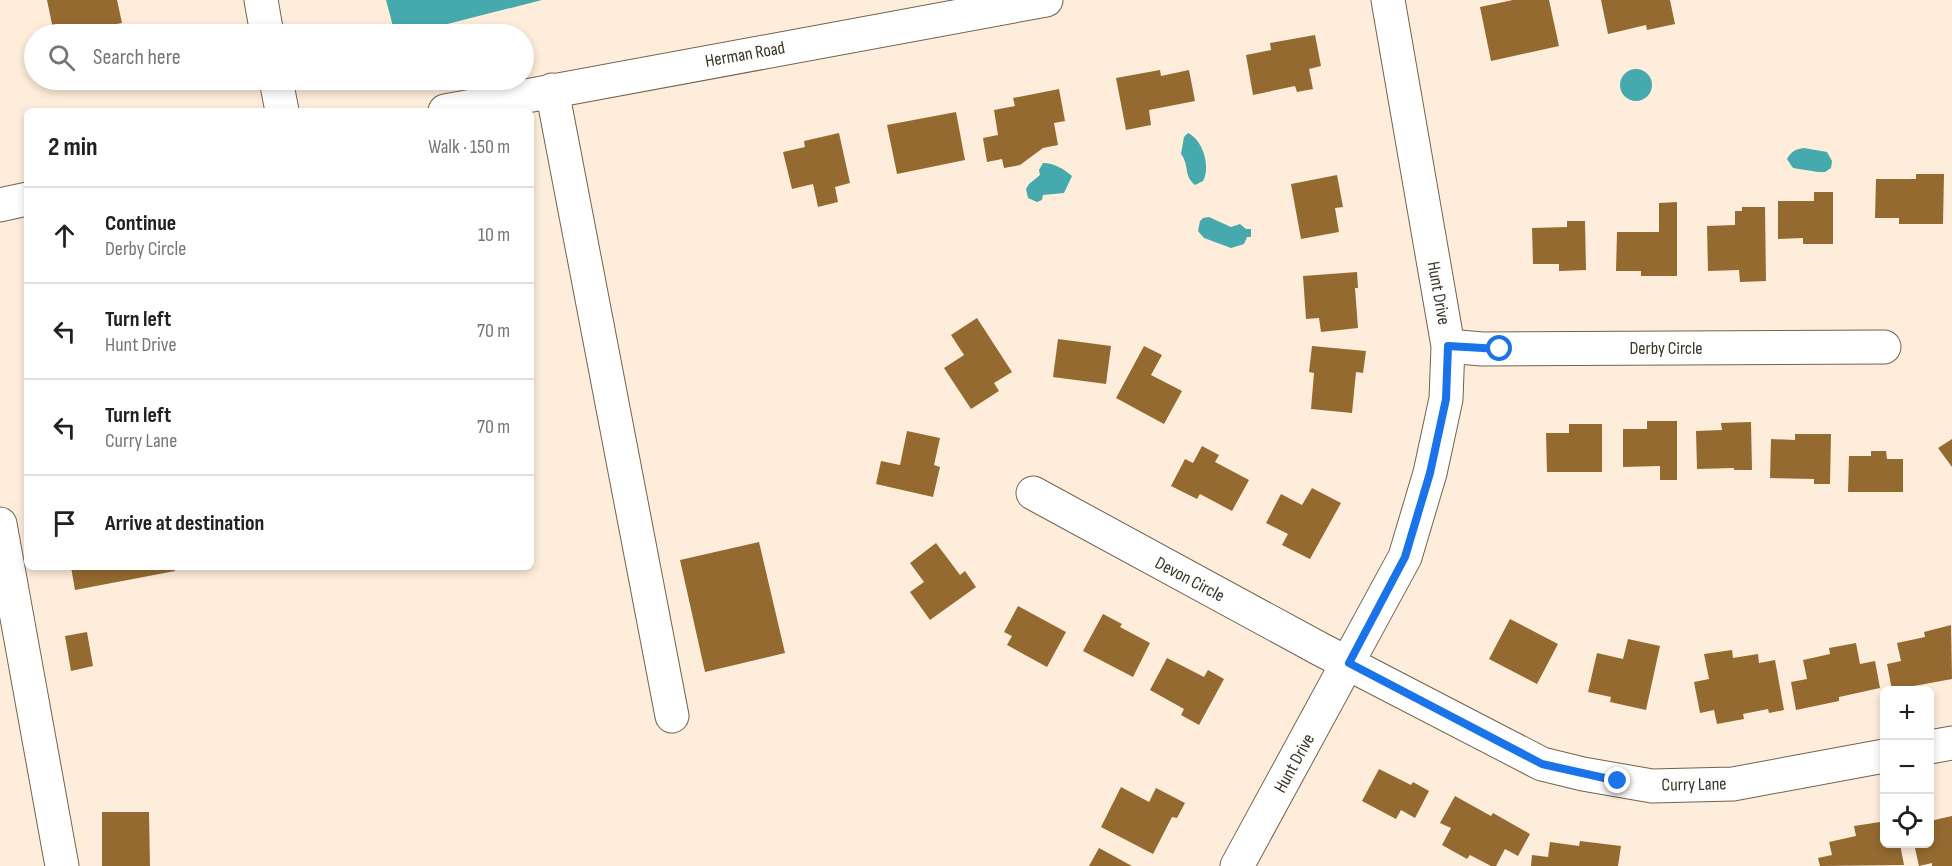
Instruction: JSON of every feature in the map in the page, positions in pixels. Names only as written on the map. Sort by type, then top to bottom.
[{"type":"street","points":[[261,0],[265,24]]},
{"type":"street","name":"Herman Road","points":[[460,108],[1046,0]]},
{"type":"street","name":"Hunt Drive","points":[[1237,866],[1405,557],[1430,473],[1446,399],[1448,346],[1388,0]]},
{"type":"street","points":[[278,90],[281,108]]},
{"type":"street","points":[[552,90],[672,716]]},
{"type":"street","points":[[0,205],[24,200]]},
{"type":"street","name":"Derby Circle","points":[[1448,346],[1482,349],[1884,347]]},
{"type":"street","name":"Devon Circle","points":[[1033,494],[1349,663]]},
{"type":"street","points":[[0,524],[62,866]]},
{"type":"street","name":"Curry Lane","points":[[1349,663],[1542,764],[1610,779],[1652,786],[1733,784],[1880,757]]},
{"type":"street","points":[[1934,746],[1952,743]]},
{"type":"water","points":[[386,0],[542,0],[447,24],[392,24]]},
{"type":"water","points":[[1636,69],[1647,74],[1652,85],[1647,96],[1636,101],[1625,96],[1620,85],[1625,74]]},
{"type":"water","points":[[1188,133],[1198,141],[1206,162],[1203,181],[1195,185],[1189,178],[1181,154],[1184,137]]},
{"type":"water","points":[[1804,148],[1827,152],[1832,161],[1831,168],[1825,172],[1818,172],[1793,168],[1787,159],[1794,151]]},
{"type":"water","points":[[1043,163],[1059,167],[1072,176],[1064,193],[1043,195],[1042,200],[1037,202],[1028,198],[1026,189],[1040,175],[1039,170]]},
{"type":"water","points":[[1209,217],[1231,227],[1240,224],[1246,229],[1251,229],[1251,237],[1247,237],[1244,244],[1231,248],[1204,238],[1198,231],[1200,221]]},
{"type":"building","points":[[47,0],[117,0],[122,23],[117,24],[52,24]]},
{"type":"building","points":[[1513,0],[1549,0],[1559,46],[1491,61],[1480,7]]},
{"type":"building","points":[[1601,0],[1670,0],[1675,24],[1647,30],[1646,25],[1608,34]]},
{"type":"building","points":[[1315,35],[1321,66],[1309,69],[1313,89],[1297,92],[1295,86],[1253,95],[1246,55],[1271,50],[1270,43]]},
{"type":"building","points":[[1160,70],[1161,76],[1189,70],[1195,101],[1149,110],[1151,125],[1126,130],[1116,78]]},
{"type":"building","points":[[1059,89],[1065,121],[1054,123],[1058,145],[1043,148],[1020,165],[1004,168],[1002,159],[987,162],[983,138],[998,135],[994,110],[1015,106],[1013,98]]},
{"type":"building","points":[[956,112],[965,160],[897,174],[887,125]]},
{"type":"building","points":[[839,133],[850,183],[835,187],[838,202],[818,207],[813,184],[792,189],[783,152],[805,147],[804,141]]},
{"type":"building","points":[[1916,174],[1944,174],[1943,224],[1899,224],[1899,218],[1875,218],[1876,179],[1916,179]]},
{"type":"building","points":[[1337,175],[1343,207],[1335,208],[1339,232],[1301,239],[1291,184]]},
{"type":"building","points":[[1814,192],[1833,192],[1833,244],[1803,244],[1803,238],[1778,239],[1778,201],[1814,201]]},
{"type":"building","points":[[1677,202],[1677,276],[1641,276],[1641,271],[1616,271],[1617,232],[1659,232],[1659,203]]},
{"type":"building","points":[[1742,207],[1765,207],[1766,281],[1740,282],[1739,270],[1708,271],[1707,226],[1735,225],[1735,211],[1742,211]]},
{"type":"building","points":[[1567,221],[1585,221],[1586,270],[1559,271],[1559,264],[1533,264],[1532,228],[1567,227]]},
{"type":"building","points":[[1357,272],[1358,288],[1355,288],[1358,328],[1321,332],[1319,318],[1306,319],[1303,276]]},
{"type":"building","points":[[977,318],[1012,372],[994,383],[999,391],[971,409],[944,368],[964,355],[951,335]]},
{"type":"building","points":[[1058,339],[1111,346],[1106,384],[1053,377]]},
{"type":"building","points":[[1144,346],[1162,355],[1151,375],[1182,391],[1164,424],[1116,398]]},
{"type":"building","points":[[1312,346],[1366,351],[1363,373],[1356,372],[1352,413],[1311,409],[1314,373],[1309,372]]},
{"type":"building","points":[[1647,421],[1677,421],[1677,480],[1660,480],[1660,466],[1623,467],[1623,429],[1647,429]]},
{"type":"building","points":[[1751,422],[1752,470],[1697,469],[1696,431],[1722,430],[1721,423]]},
{"type":"building","points":[[1569,424],[1602,424],[1602,472],[1547,472],[1546,433],[1569,433]]},
{"type":"building","points":[[907,431],[940,438],[934,465],[940,467],[933,497],[876,484],[881,461],[900,465]]},
{"type":"building","points":[[1795,434],[1831,434],[1830,484],[1814,484],[1814,479],[1770,478],[1771,439],[1795,440]]},
{"type":"building","points":[[1952,439],[1952,467],[1938,448]]},
{"type":"building","points":[[1202,446],[1219,455],[1215,462],[1249,480],[1232,511],[1200,494],[1197,499],[1171,486],[1185,459],[1193,463]]},
{"type":"building","points":[[1871,451],[1886,451],[1887,459],[1903,459],[1903,492],[1848,492],[1849,456],[1871,456]]},
{"type":"building","points":[[1312,488],[1341,503],[1310,559],[1282,545],[1288,534],[1266,523],[1281,494],[1302,505]]},
{"type":"building","points":[[759,542],[785,653],[705,672],[680,560]]},
{"type":"building","points":[[936,543],[960,575],[965,571],[976,587],[930,620],[910,592],[924,582],[910,563]]},
{"type":"building","points":[[72,570],[175,571],[75,590]]},
{"type":"building","points":[[1018,606],[1066,632],[1047,667],[1007,645],[1012,636],[1004,632]]},
{"type":"building","points":[[1103,614],[1122,624],[1120,627],[1150,643],[1133,677],[1083,651]]},
{"type":"building","points":[[1510,619],[1558,644],[1537,684],[1489,659]]},
{"type":"building","points":[[1951,625],[1952,679],[1914,686],[1891,686],[1887,664],[1901,661],[1897,643],[1925,637],[1924,632]]},
{"type":"building","points":[[87,632],[93,666],[71,671],[65,636]]},
{"type":"building","points":[[1628,639],[1660,646],[1646,710],[1610,702],[1611,697],[1588,692],[1597,653],[1623,659]]},
{"type":"building","points":[[1856,643],[1860,664],[1875,661],[1880,688],[1839,697],[1839,701],[1796,710],[1791,682],[1807,679],[1803,660],[1830,654],[1829,648]]},
{"type":"building","points":[[1732,650],[1733,658],[1758,654],[1759,663],[1775,660],[1784,710],[1769,713],[1768,709],[1743,714],[1744,719],[1717,724],[1714,710],[1700,713],[1694,682],[1709,679],[1704,654]]},
{"type":"building","points":[[1167,658],[1204,677],[1208,670],[1224,679],[1199,725],[1181,715],[1184,709],[1150,690]]},
{"type":"building","points":[[1379,769],[1429,791],[1415,818],[1401,810],[1396,819],[1362,801]]},
{"type":"building","points":[[1121,787],[1149,802],[1156,788],[1185,803],[1177,818],[1172,817],[1153,854],[1101,827]]},
{"type":"building","points":[[1455,796],[1491,816],[1493,813],[1530,834],[1518,856],[1505,849],[1496,866],[1491,866],[1470,855],[1467,859],[1442,845],[1451,828],[1440,823]]},
{"type":"building","points":[[102,812],[149,812],[150,866],[102,866]]},
{"type":"building","points":[[1952,816],[1952,866],[1932,866],[1932,863],[1919,866],[1915,848],[1934,848],[1934,820]]},
{"type":"building","points":[[1880,822],[1880,848],[1901,848],[1904,865],[1820,866],[1818,858],[1832,855],[1829,842],[1856,836],[1854,826]]},
{"type":"building","points":[[1580,841],[1621,846],[1618,866],[1531,866],[1532,855],[1548,857],[1550,842],[1579,846]]},
{"type":"building","points":[[1099,848],[1132,866],[1089,866]]},
{"type":"route","points":[[1500,349],[1448,346],[1446,399],[1430,473],[1405,557],[1349,663],[1542,764],[1618,781]]}]
